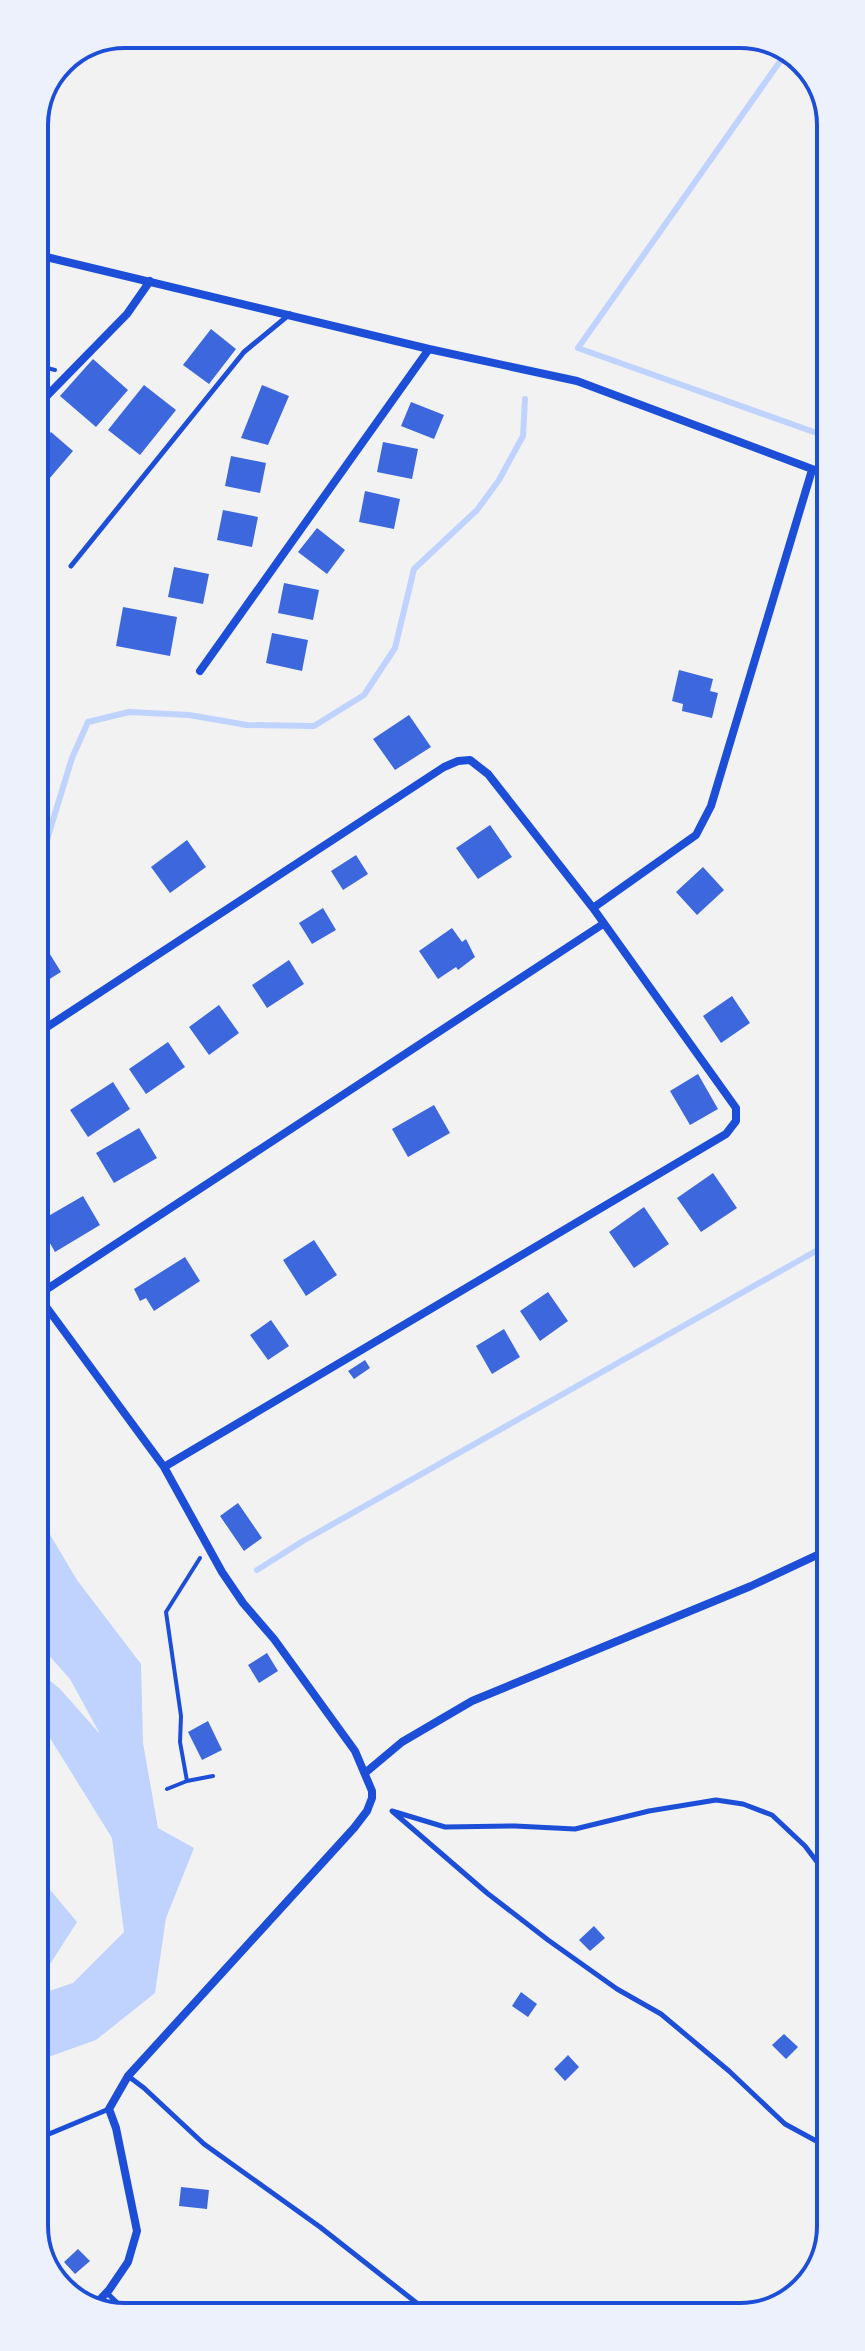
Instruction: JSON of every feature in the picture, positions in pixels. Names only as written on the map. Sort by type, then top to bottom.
[{"type":"street","points":[[48,257],[429,349],[577,381],[817,472]]},
{"type":"street","points":[[48,395],[127,314],[150,281]]},
{"type":"street","points":[[200,671],[429,349]]},
{"type":"street","points":[[593,908],[696,835],[711,806],[812,470]]},
{"type":"street","points":[[48,1026],[444,767],[470,760],[488,774],[593,908],[736,1108],[736,1121],[726,1134],[164,1467]]},
{"type":"street","points":[[48,1287],[603,924]]},
{"type":"street","points":[[48,1309],[164,1467],[222,1572],[355,1751],[372,1791],[371,1805],[360,1820],[128,2076],[109,2109],[116,2128],[137,2231],[128,2262],[100,2299]]},
{"type":"street","points":[[365,1773],[402,1742],[472,1701],[751,1586],[817,1555]]},
{"type":"lane","points":[[71,566],[244,352],[290,314]]},
{"type":"lane","points":[[817,1862],[772,1815],[743,1804],[716,1800],[649,1811],[575,1829],[445,1827],[392,1811],[487,1893],[617,1989],[661,2014],[729,2071],[785,2124],[817,2141]]},
{"type":"lane","points":[[128,2076],[204,2144],[320,2227],[417,2303]]},
{"type":"lane","points":[[48,2134],[109,2109]]},
{"type":"lane","points":[[106,2292],[117,2302]]},
{"type":"path","points":[[187,1781],[166,1612],[204,1552],[198,1530]]},
{"type":"path","points":[[167,1789],[213,1776]]},
{"type":"water","points":[[48,1531],[77,1580],[141,1664],[143,1743],[158,1828],[194,1848],[166,1918],[155,1993],[96,2040],[48,2057],[48,1991],[73,1983],[124,1932],[112,1838],[48,1735],[48,1679],[100,1734],[70,1679],[48,1654]]},
{"type":"water","points":[[48,1887],[77,1922],[48,1967]]},
{"type":"building","points":[[211,329],[236,349],[209,384],[183,365]]},
{"type":"building","points":[[93,359],[128,390],[96,427],[60,396]]},
{"type":"building","points":[[144,385],[176,410],[140,455],[108,430]]},
{"type":"building","points":[[262,385],[289,396],[268,445],[241,438]]},
{"type":"building","points":[[411,402],[444,415],[434,439],[401,426]]},
{"type":"building","points":[[51,432],[73,451],[49,479],[48,478],[48,436]]},
{"type":"building","points":[[383,442],[418,449],[412,479],[377,472]]},
{"type":"building","points":[[231,456],[266,463],[260,493],[225,486]]},
{"type":"building","points":[[365,491],[400,499],[394,529],[359,522]]},
{"type":"building","points":[[223,510],[258,517],[252,547],[217,540]]},
{"type":"building","points":[[317,528],[345,550],[327,574],[298,552]]},
{"type":"building","points":[[174,567],[209,574],[203,604],[168,597]]},
{"type":"building","points":[[284,583],[319,590],[313,620],[278,613]]},
{"type":"building","points":[[123,607],[177,617],[170,656],[116,646]]},
{"type":"building","points":[[272,633],[308,640],[302,671],[266,663]]},
{"type":"building","points":[[679,670],[713,679],[710,691],[718,693],[712,718],[682,711],[683,704],[672,701]]},
{"type":"building","points":[[409,715],[431,747],[395,770],[373,739]]},
{"type":"building","points":[[490,825],[512,857],[478,879],[456,848]]},
{"type":"building","points":[[187,840],[206,867],[170,893],[151,867]]},
{"type":"building","points":[[356,855],[368,874],[343,890],[331,871]]},
{"type":"building","points":[[703,867],[724,890],[697,915],[676,892]]},
{"type":"building","points":[[323,908],[336,930],[312,944],[299,923]]},
{"type":"building","points":[[452,928],[462,942],[466,939],[475,957],[458,970],[456,967],[438,979],[419,951]]},
{"type":"building","points":[[48,951],[61,972],[48,980]]},
{"type":"building","points":[[289,960],[304,984],[267,1008],[252,985]]},
{"type":"building","points":[[732,996],[750,1023],[721,1043],[703,1016]]},
{"type":"building","points":[[219,1005],[239,1033],[209,1055],[189,1027]]},
{"type":"building","points":[[168,1042],[185,1067],[146,1094],[129,1069]]},
{"type":"building","points":[[698,1074],[718,1109],[690,1125],[670,1091]]},
{"type":"building","points":[[113,1082],[130,1109],[88,1137],[70,1110]]},
{"type":"building","points":[[434,1105],[450,1133],[408,1157],[392,1129]]},
{"type":"building","points":[[139,1128],[157,1158],[114,1183],[96,1153]]},
{"type":"building","points":[[713,1173],[737,1208],[701,1232],[677,1198]]},
{"type":"building","points":[[83,1196],[100,1225],[55,1252],[48,1240],[48,1216]]},
{"type":"building","points":[[644,1207],[669,1244],[634,1268],[609,1232]]},
{"type":"building","points":[[314,1240],[337,1275],[306,1296],[283,1260]]},
{"type":"building","points":[[185,1257],[200,1281],[154,1311],[146,1298],[140,1301],[134,1289]]},
{"type":"building","points":[[548,1292],[568,1321],[540,1341],[520,1311]]},
{"type":"building","points":[[271,1320],[289,1346],[268,1360],[250,1335]]},
{"type":"building","points":[[504,1329],[520,1357],[492,1374],[476,1346]]},
{"type":"building","points":[[365,1360],[370,1368],[354,1379],[348,1371]]},
{"type":"building","points":[[238,1503],[262,1538],[244,1551],[220,1516]]},
{"type":"building","points":[[267,1653],[278,1671],[259,1683],[248,1665]]},
{"type":"building","points":[[208,1721],[222,1750],[202,1760],[188,1732]]},
{"type":"building","points":[[594,1926],[605,1938],[590,1951],[579,1940]]},
{"type":"building","points":[[521,1992],[537,2004],[528,2017],[512,2006]]},
{"type":"building","points":[[784,2034],[798,2047],[786,2059],[772,2045]]},
{"type":"building","points":[[568,2055],[579,2067],[565,2081],[554,2069]]},
{"type":"building","points":[[181,2187],[209,2190],[207,2209],[179,2206]]},
{"type":"building","points":[[78,2249],[90,2261],[75,2274],[64,2262]]},
{"type":"waterway","points":[[781,60],[578,348],[817,433]]},
{"type":"waterway","points":[[48,836],[72,758],[88,722],[129,712],[189,715],[247,725],[314,726],[364,695],[395,648],[414,569],[477,510],[499,480],[523,436],[525,399]]},
{"type":"waterway","points":[[257,1570],[817,1250]]}]
